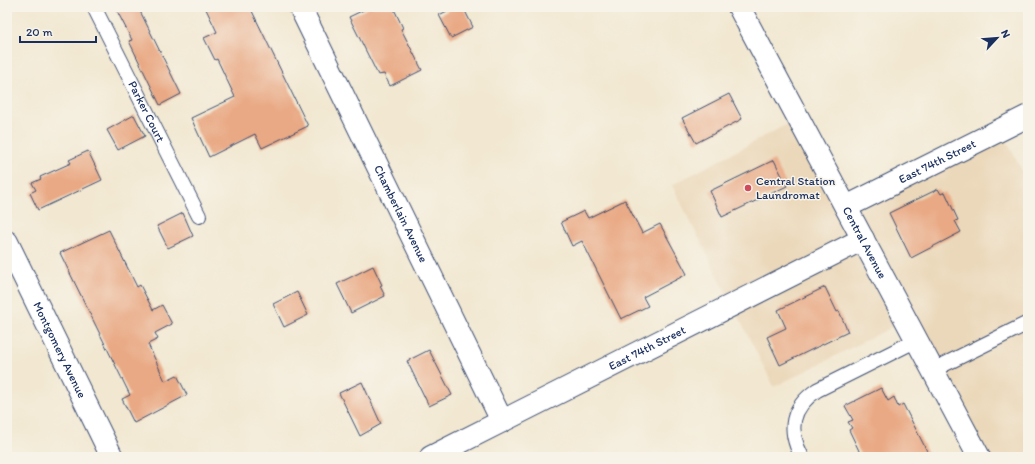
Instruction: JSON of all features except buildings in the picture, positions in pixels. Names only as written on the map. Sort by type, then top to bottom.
[{"type":"street","name":"Chamberlain Avenue","points":[[300,7],[502,420]]},
{"type":"street","name":"Central Avenue","points":[[739,7],[979,457]]},
{"type":"street","name":"East 74th Street","points":[[846,207],[1028,116]]},
{"type":"street","name":"East 74th Street","points":[[431,457],[863,238]]},
{"type":"street","name":"Montgomery Avenue","points":[[7,242],[112,457]]},
{"type":"lane","name":"Parker Court","points":[[94,7],[199,216]]},
{"type":"lane","points":[[933,370],[1028,323]]},
{"type":"lane","points":[[802,457],[796,445],[793,431],[796,414],[800,405],[817,390],[916,340]]},
{"type":"shaded area","points":[[799,118],[846,206],[1001,130],[1028,182],[1028,457],[979,457],[906,320],[774,387],[672,185]]},
{"type":"place","name":"Central Station Laundromat","points":[[748,188]]}]
